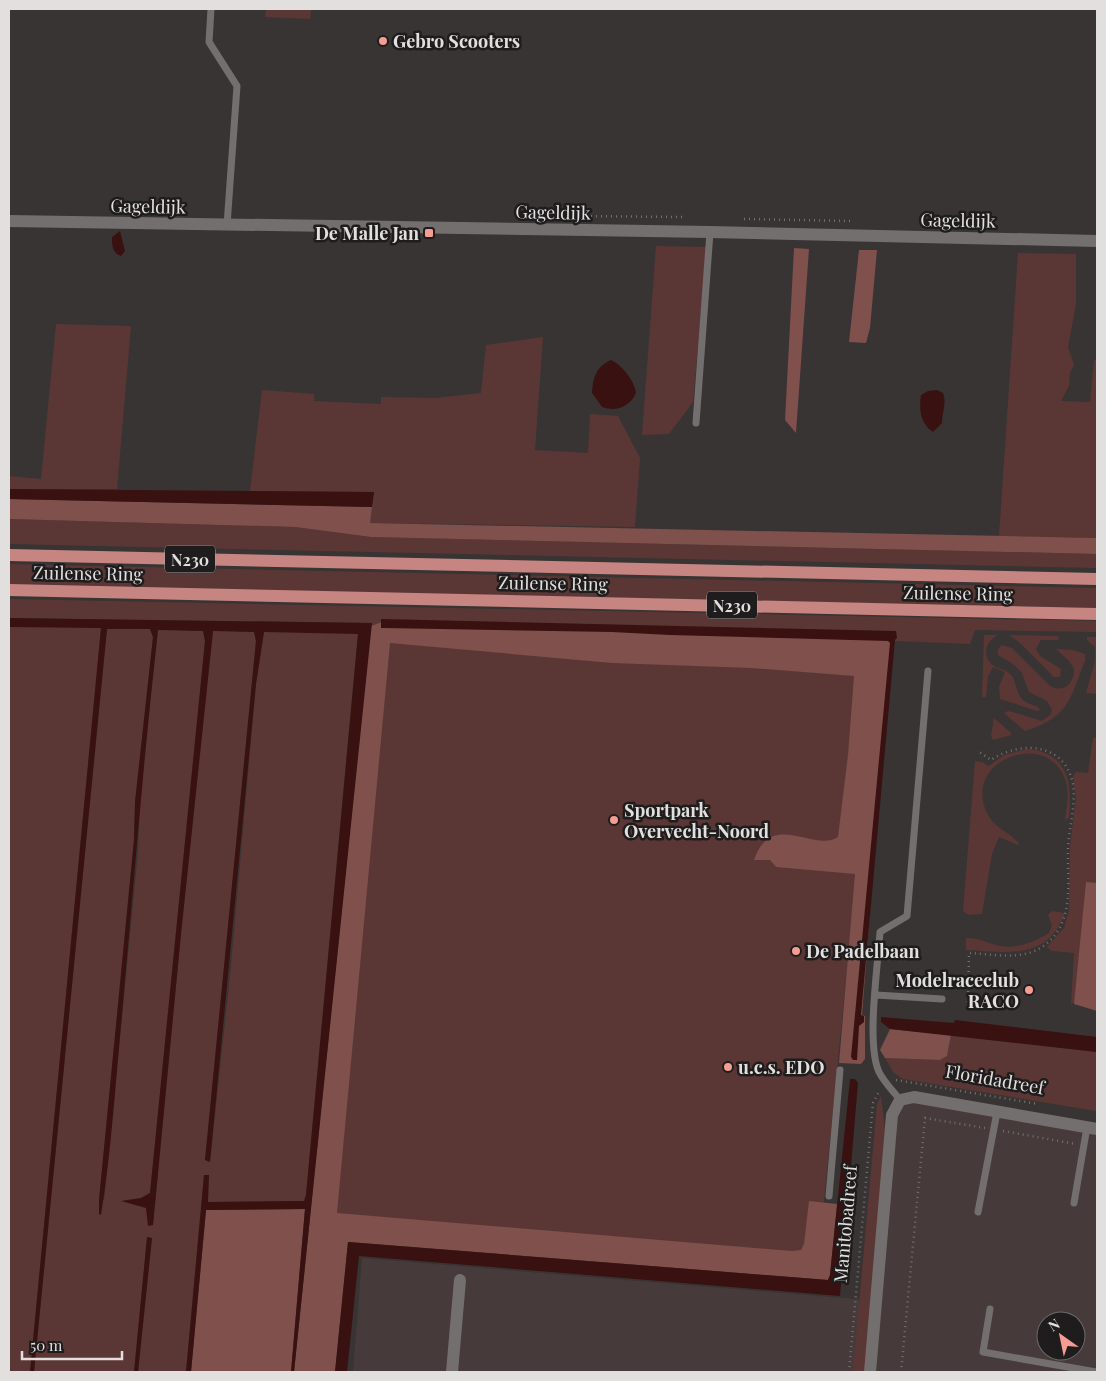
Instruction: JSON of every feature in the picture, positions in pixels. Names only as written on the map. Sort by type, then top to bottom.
[{"type":"main road","name":"Zuilense Ring","points":[[9,555],[1097,579]]},
{"type":"main road","name":"Zuilense Ring","points":[[9,590],[1097,614]]},
{"type":"street","name":"Gageldijk","points":[[9,221],[710,232],[1097,241]]},
{"type":"street","name":"Floridadreef","points":[[900,1100],[914,1097],[1095,1129]]},
{"type":"street","points":[[870,1372],[892,1115],[900,1100]]},
{"type":"street","points":[[452,1372],[460,1280]]},
{"type":"lane","points":[[211,9],[210,42],[237,86],[227,225]]},
{"type":"lane","points":[[696,423],[710,232]]},
{"type":"lane","points":[[900,1100],[879,1072],[872,1044],[880,932],[907,916],[928,671]]},
{"type":"lane","points":[[876,994],[942,999]]},
{"type":"lane","points":[[828,1196],[840,1070]]},
{"type":"lane","points":[[978,1212],[997,1112]]},
{"type":"lane","points":[[1074,1203],[1084,1145],[1095,1129]]},
{"type":"lane","points":[[990,1309],[983,1352],[1096,1372]]},
{"type":"path","points":[[968,1002],[969,953],[1024,955],[1046,944],[1062,925],[1066,914],[1068,846],[1073,794],[1071,775],[1062,763],[1048,752],[1030,747],[1015,748],[991,760],[978,751]]},
{"type":"path","name":"Floridadreef","points":[[887,1085],[900,1080],[1041,1105]]},
{"type":"path","name":"Manitobadreef","points":[[849,1372],[873,1103],[876,1094],[887,1085]]},
{"type":"path","points":[[901,1372],[925,1118],[1084,1145]]},
{"type":"shaded area","points":[[266,9],[311,9],[310,19],[265,17]]},
{"type":"shaded area","points":[[120,231],[125,251],[121,256],[114,251],[112,246],[112,237]]},
{"type":"shaded area","points":[[656,246],[707,247],[693,402],[669,434],[642,435]]},
{"type":"shaded area","points":[[794,248],[809,249],[796,433],[785,420]]},
{"type":"shaded area","points":[[859,250],[877,250],[870,328],[866,343],[849,342]]},
{"type":"shaded area","points":[[1018,253],[1076,254],[1076,304],[1068,347],[1074,365],[1070,373],[1069,386],[1061,401],[1090,402],[1094,360],[1097,360],[1097,538],[999,536]]},
{"type":"shaded area","points":[[56,324],[131,326],[117,489],[9,489],[9,476],[41,479]]},
{"type":"shaded area","points":[[543,337],[535,450],[588,453],[590,414],[618,416],[640,458],[635,527],[369,523],[374,492],[250,491],[262,390],[314,394],[314,401],[381,404],[381,397],[436,398],[481,393],[486,345]]},
{"type":"shaded area","points":[[611,360],[627,374],[633,383],[636,393],[626,405],[612,409],[602,407],[592,393],[596,373]]},
{"type":"shaded area","points":[[937,390],[943,393],[944,404],[942,423],[933,432],[923,420],[920,400],[921,395],[928,391]]},
{"type":"shaded area","points":[[9,489],[374,492],[372,507],[9,499]]},
{"type":"shaded area","points":[[9,499],[372,507],[370,523],[1097,538],[1097,554],[371,537],[295,527],[9,519]]},
{"type":"shaded area","points":[[9,519],[295,527],[371,537],[1097,554],[1097,568],[9,544]]},
{"type":"shaded area","points":[[9,564],[1097,588],[1097,608],[9,585]]},
{"type":"shaded area","points":[[9,599],[1097,621],[1097,632],[975,630],[970,644],[387,620],[371,626],[371,623],[9,618]]},
{"type":"shaded area","points":[[9,618],[372,623],[294,1372],[291,1372],[305,1209],[206,1210],[191,1372],[186,1372],[204,1175],[209,1175],[208,1202],[304,1201],[306,1195],[358,634],[264,632],[256,684],[210,1162],[205,1160],[256,641],[254,632],[213,631],[153,1225],[148,1226],[146,1208],[121,1201],[141,1198],[150,1193],[205,641],[203,631],[158,630],[108,1168],[101,1215],[99,1214],[99,1200],[134,840],[135,802],[153,637],[150,629],[107,629],[34,1372],[30,1372],[101,628],[9,627]]},
{"type":"shaded area","points":[[381,619],[896,631],[897,638],[895,640],[861,1015],[864,1016],[864,1022],[859,1026],[857,1060],[853,1060],[851,1057],[890,643],[888,641],[612,632],[381,628]]},
{"type":"shaded area","points":[[387,620],[891,640],[862,1015],[865,1016],[865,1059],[861,1064],[839,1063],[855,874],[776,867],[770,860],[754,860],[762,845],[771,837],[793,835],[817,840],[828,840],[838,837],[848,755],[854,676],[751,668],[612,663],[390,643],[337,1213],[792,1251],[801,1250],[804,1244],[809,1201],[837,1204],[828,1280],[348,1242],[335,1372],[294,1372],[371,626]]},
{"type":"shaded area","points":[[59,626],[101,628],[30,1372],[9,1372],[9,627]]},
{"type":"shaded area","points":[[107,629],[150,629],[153,637],[135,802],[134,840],[99,1200],[104,1200],[138,853],[140,799],[158,629],[203,631],[205,641],[150,1193],[141,1198],[123,1201],[147,1208],[148,1226],[153,1225],[213,630],[254,632],[256,641],[205,1160],[210,1162],[231,966],[256,684],[264,631],[358,633],[306,1195],[304,1201],[207,1202],[209,1175],[204,1175],[186,1372],[138,1372],[152,1238],[147,1238],[134,1372],[34,1372]]},
{"type":"shaded area","points":[[984,635],[998,635],[990,641],[986,649],[987,658],[996,667],[1009,673],[1022,699],[1040,710],[1037,711],[1000,699],[999,687],[1005,672],[993,667],[988,676],[986,697],[982,697]]},
{"type":"shaded area","points":[[1009,635],[1058,636],[1059,640],[1041,640],[1036,649],[1040,656],[1061,669],[1060,677],[1054,677],[1020,643]]},
{"type":"shaded area","points":[[1087,637],[1097,637],[1097,694],[1086,693],[1095,661],[1095,647],[1087,640]]},
{"type":"shaded area","name":"Sportpark Overvecht-Noord","points":[[382,638],[877,668],[818,1261],[331,1228]]},
{"type":"shaded area","points":[[1002,645],[1012,648],[1050,686],[1060,689],[1071,682],[1074,669],[1069,661],[1056,649],[1073,650],[1085,654],[1085,661],[1071,697],[1066,706],[1051,720],[1025,731],[1005,714],[1005,712],[1009,711],[1042,721],[1050,715],[1052,710],[1047,701],[1029,692],[1022,673],[1013,664],[998,655],[998,649]]},
{"type":"shaded area","points":[[994,718],[1011,735],[993,740],[991,736]]},
{"type":"shaded area","points":[[1097,737],[1097,883],[1086,883],[1076,1001],[1071,1004],[1074,953],[1052,951],[1047,947],[1064,928],[1069,910],[1070,846],[1076,798],[1073,776],[1076,772],[1088,773],[1093,738]]},
{"type":"shaded area","points":[[1027,749],[1041,752],[1060,763],[1065,772],[1070,793],[1069,817],[1065,821],[1068,799],[1067,786],[1059,767],[1045,757],[1028,754],[1011,757],[996,765],[986,778],[982,795],[991,820],[1019,843],[1018,845],[999,837],[992,854],[982,914],[968,915],[963,911],[975,761],[989,766],[1004,755]]},
{"type":"shaded area","points":[[1086,882],[1097,883],[1097,1011],[1074,1004]]},
{"type":"shaded area","points":[[1052,911],[1065,913],[1057,928],[1048,939],[1037,946],[1011,952],[966,950],[966,938],[1008,947],[1036,940],[1049,933],[1052,925],[1048,915]]},
{"type":"shaded area","points":[[881,1017],[954,1023],[955,1020],[1097,1037],[1097,1052],[890,1029],[881,1022]]},
{"type":"shaded area","points":[[890,1029],[951,1035],[947,1056],[940,1060],[885,1058],[880,1050]]},
{"type":"shaded area","points":[[951,1035],[1097,1052],[1096,1111],[903,1079],[894,1073],[885,1058],[940,1060],[947,1056]]},
{"type":"shaded area","points":[[850,1079],[855,1079],[858,1083],[840,1296],[359,1256],[347,1372],[335,1372],[348,1242],[828,1280]]},
{"type":"shaded area","points":[[903,1094],[1097,1127],[1097,1372],[353,1372],[362,1258],[878,1301],[893,1102]]},
{"type":"shaded area","points":[[881,1096],[885,1129],[865,1372],[853,1372],[877,1104]]},
{"type":"shaded area","points":[[305,1209],[291,1372],[191,1372],[206,1210]]},
{"type":"shaded area","points":[[147,1237],[152,1238],[138,1372],[134,1372]]},
{"type":"place","name":"Gebro Scooters","points":[[383,41]]},
{"type":"place","name":"De Malle Jan","points":[[429,233]]},
{"type":"place","name":"Sportpark Overvecht-Noord","points":[[614,820]]},
{"type":"place","name":"De Padelbaan","points":[[796,951]]},
{"type":"place","name":"Modelraceclub RACO","points":[[1029,990]]},
{"type":"place","name":"u.c.s. EDO","points":[[728,1067]]}]
